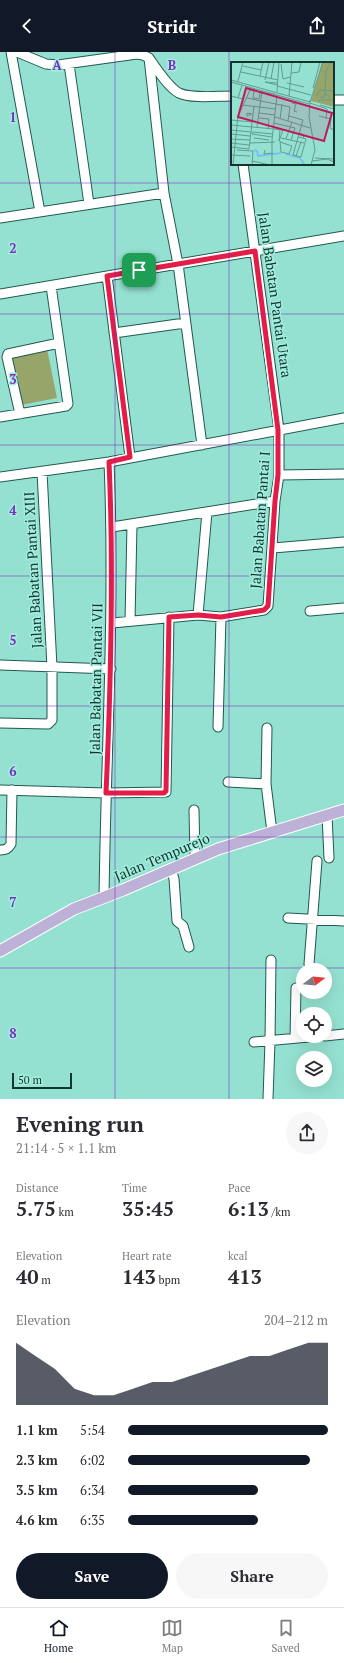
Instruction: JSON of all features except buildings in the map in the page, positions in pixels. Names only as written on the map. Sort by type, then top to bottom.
[{"type":"main road","name":"Jalan Tempurejo","points":[[0,951],[74,909],[195,858],[218,849],[344,810]]},
{"type":"street","points":[[11,52],[40,212]]},
{"type":"street","points":[[17,52],[46,64],[69,64],[137,54],[143,55],[148,58],[173,88],[180,93],[191,96],[231,96]]},
{"type":"street","points":[[148,58],[164,193],[178,264],[202,446]]},
{"type":"street","points":[[69,64],[89,204]]},
{"type":"street","name":"Jalan Babatan Pantai Utara","points":[[243,165],[278,430]]},
{"type":"street","points":[[0,218],[164,193]]},
{"type":"street","points":[[0,294],[344,236]]},
{"type":"street","points":[[107,276],[130,457]]},
{"type":"street","points":[[0,417],[66,406],[68,404],[51,286]]},
{"type":"street","points":[[114,333],[185,323]]},
{"type":"street","points":[[20,414],[7,357],[8,354],[59,343]]},
{"type":"street","points":[[0,477],[109,462],[130,457],[202,446],[344,418]]},
{"type":"street","name":"Jalan Babatan Pantai I","points":[[221,617],[264,610],[268,606],[278,475],[278,430]]},
{"type":"street","name":"Jalan Babatan Pantai VII","points":[[104,897],[112,623],[112,527],[109,462]]},
{"type":"street","name":"Jalan Babatan Pantai XIII","points":[[0,723],[51,723],[52,720],[52,666],[42,472]]},
{"type":"street","points":[[278,475],[344,474]]},
{"type":"street","points":[[112,527],[275,501]]},
{"type":"street","points":[[198,615],[206,512]]},
{"type":"street","points":[[130,621],[132,524]]},
{"type":"street","points":[[272,548],[344,542]]},
{"type":"street","points":[[310,610],[344,608]]},
{"type":"street","points":[[112,623],[198,615],[221,617],[218,727]]},
{"type":"street","points":[[0,790],[106,793],[164,793],[166,791],[169,617]]},
{"type":"street","points":[[0,665],[111,669]]},
{"type":"street","points":[[267,728],[266,784],[272,832]]},
{"type":"street","points":[[228,782],[266,784]]},
{"type":"street","points":[[0,850],[9,848],[10,844],[12,790]]},
{"type":"street","points":[[194,810],[195,858]]},
{"type":"street","points":[[327,815],[329,858]]},
{"type":"street","points":[[310,963],[317,861]]},
{"type":"street","points":[[171,869],[174,879],[177,921],[183,926],[189,947]]},
{"type":"street","points":[[288,918],[344,921]]},
{"type":"street","points":[[268,1099],[271,960]]},
{"type":"street","points":[[254,1042],[295,1038],[296,988]]},
{"type":"street","points":[[332,1035],[344,1034]]},
{"type":"green space","points":[[47,349],[57,398],[21,405],[10,356]]},
{"type":"route","points":[[255,251],[278,430],[278,475],[267,608],[264,610],[221,617],[198,615],[169,617],[166,792],[106,793],[112,623],[112,527],[109,462],[130,457],[107,276],[139,270],[255,251]]}]
